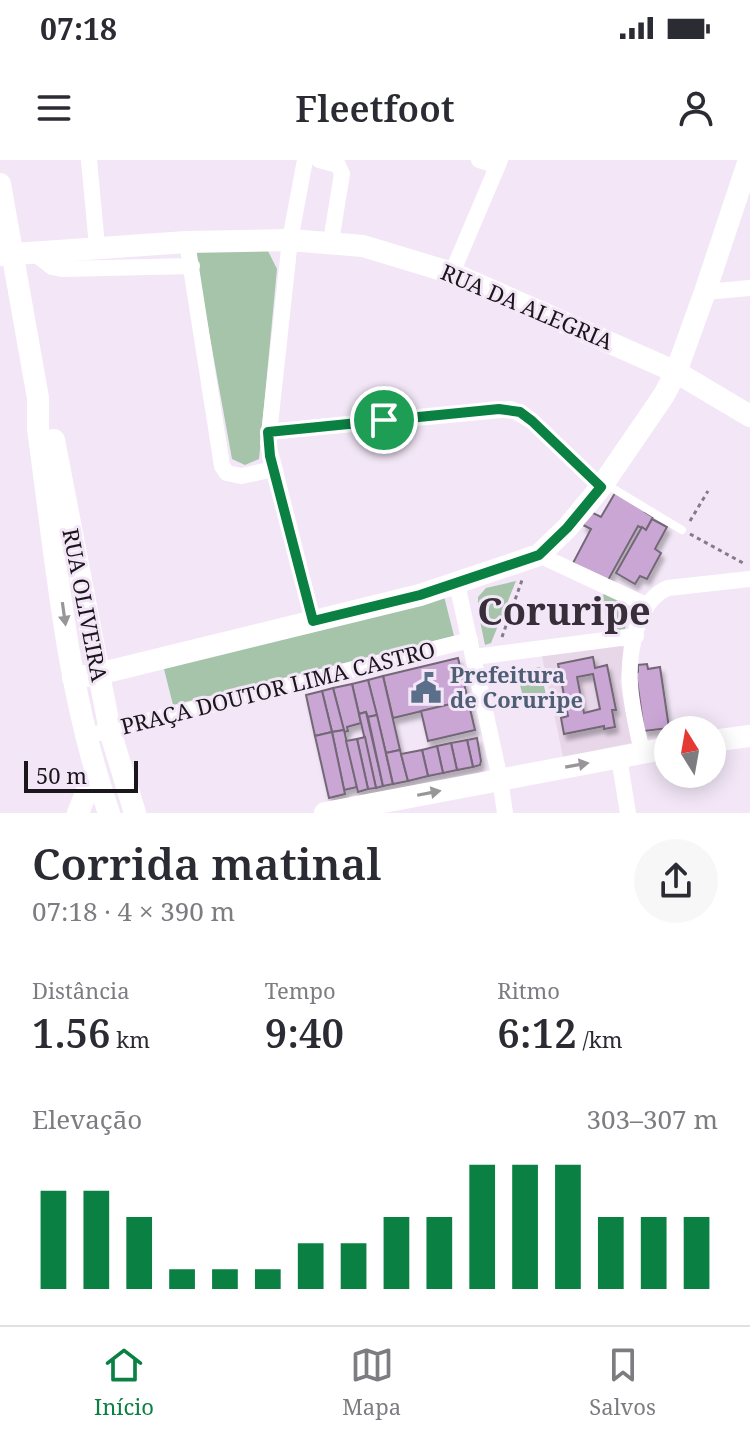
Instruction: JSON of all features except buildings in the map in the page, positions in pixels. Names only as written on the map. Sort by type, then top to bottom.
[{"type":"street","points":[[89,160],[97,246]]},
{"type":"street","points":[[305,160],[290,240],[268,432],[274,469],[313,621]]},
{"type":"street","points":[[319,160],[338,165],[342,174],[331,241]]},
{"type":"street","points":[[452,273],[499,163],[479,160]]},
{"type":"street","points":[[73,678],[457,584],[539,555],[567,528],[602,485],[664,395],[676,372],[705,292],[749,160]]},
{"type":"street","name":"RUA OLIVEIRA","points":[[0,184],[16,255],[38,398],[38,429],[73,678],[95,771],[109,813]]},
{"type":"street","name":"RUA DA ALEGRIA","points":[[16,255],[97,246],[187,242],[290,240],[363,246],[452,273],[676,372],[750,416]]},
{"type":"street","points":[[187,242],[222,466],[227,473],[241,476],[274,469]]},
{"type":"street","points":[[16,255],[62,269],[192,266]]},
{"type":"street","points":[[705,292],[750,288]]},
{"type":"street","name":"RUA OLIVEIRA","points":[[38,398],[52,429],[110,731],[135,813]]},
{"type":"street","points":[[268,432],[511,409],[532,421],[602,485]]},
{"type":"street","points":[[539,555],[646,605]]},
{"type":"street","points":[[642,752],[629,679],[636,636],[646,605],[658,592],[668,588],[750,579]]},
{"type":"street","points":[[457,584],[505,813]]},
{"type":"street","points":[[474,657],[636,636]]},
{"type":"street","name":"PRAÇA DOUTOR LIMA CASTRO","points":[[87,736],[470,640]]},
{"type":"street","points":[[726,739],[750,736]]},
{"type":"street","points":[[325,813],[654,750]]},
{"type":"street","points":[[619,758],[628,813]]},
{"type":"street","points":[[78,813],[95,771]]},
{"type":"lane","points":[[602,485],[682,530]]},
{"type":"path","points":[[708,491],[685,532],[750,566]]},
{"type":"path","points":[[496,655],[521,589],[522,577]]},
{"type":"shaded area","points":[[619,645],[625,648],[620,682],[632,743],[563,757],[542,656]]},
{"type":"green space","points":[[199,249],[267,249],[277,269],[259,459],[245,465],[232,459],[195,255]]},
{"type":"green space","points":[[516,581],[491,643],[485,645],[478,597],[486,588]]},
{"type":"green space","points":[[605,589],[631,603],[625,629],[608,632],[603,596]]},
{"type":"green space","points":[[444,596],[454,636],[173,705],[163,665]]},
{"type":"green space","points":[[540,667],[547,700],[525,706],[517,672]]},
{"type":"place","name":"Prefeitura de Coruripe","points":[[426,688]]},
{"type":"district","name":"Coruripe","points":[[564,612]]},
{"type":"route","points":[[511,409],[532,421],[601,487],[567,528],[539,555],[420,595],[313,621],[270,456],[268,432],[384,420],[511,409]]}]
